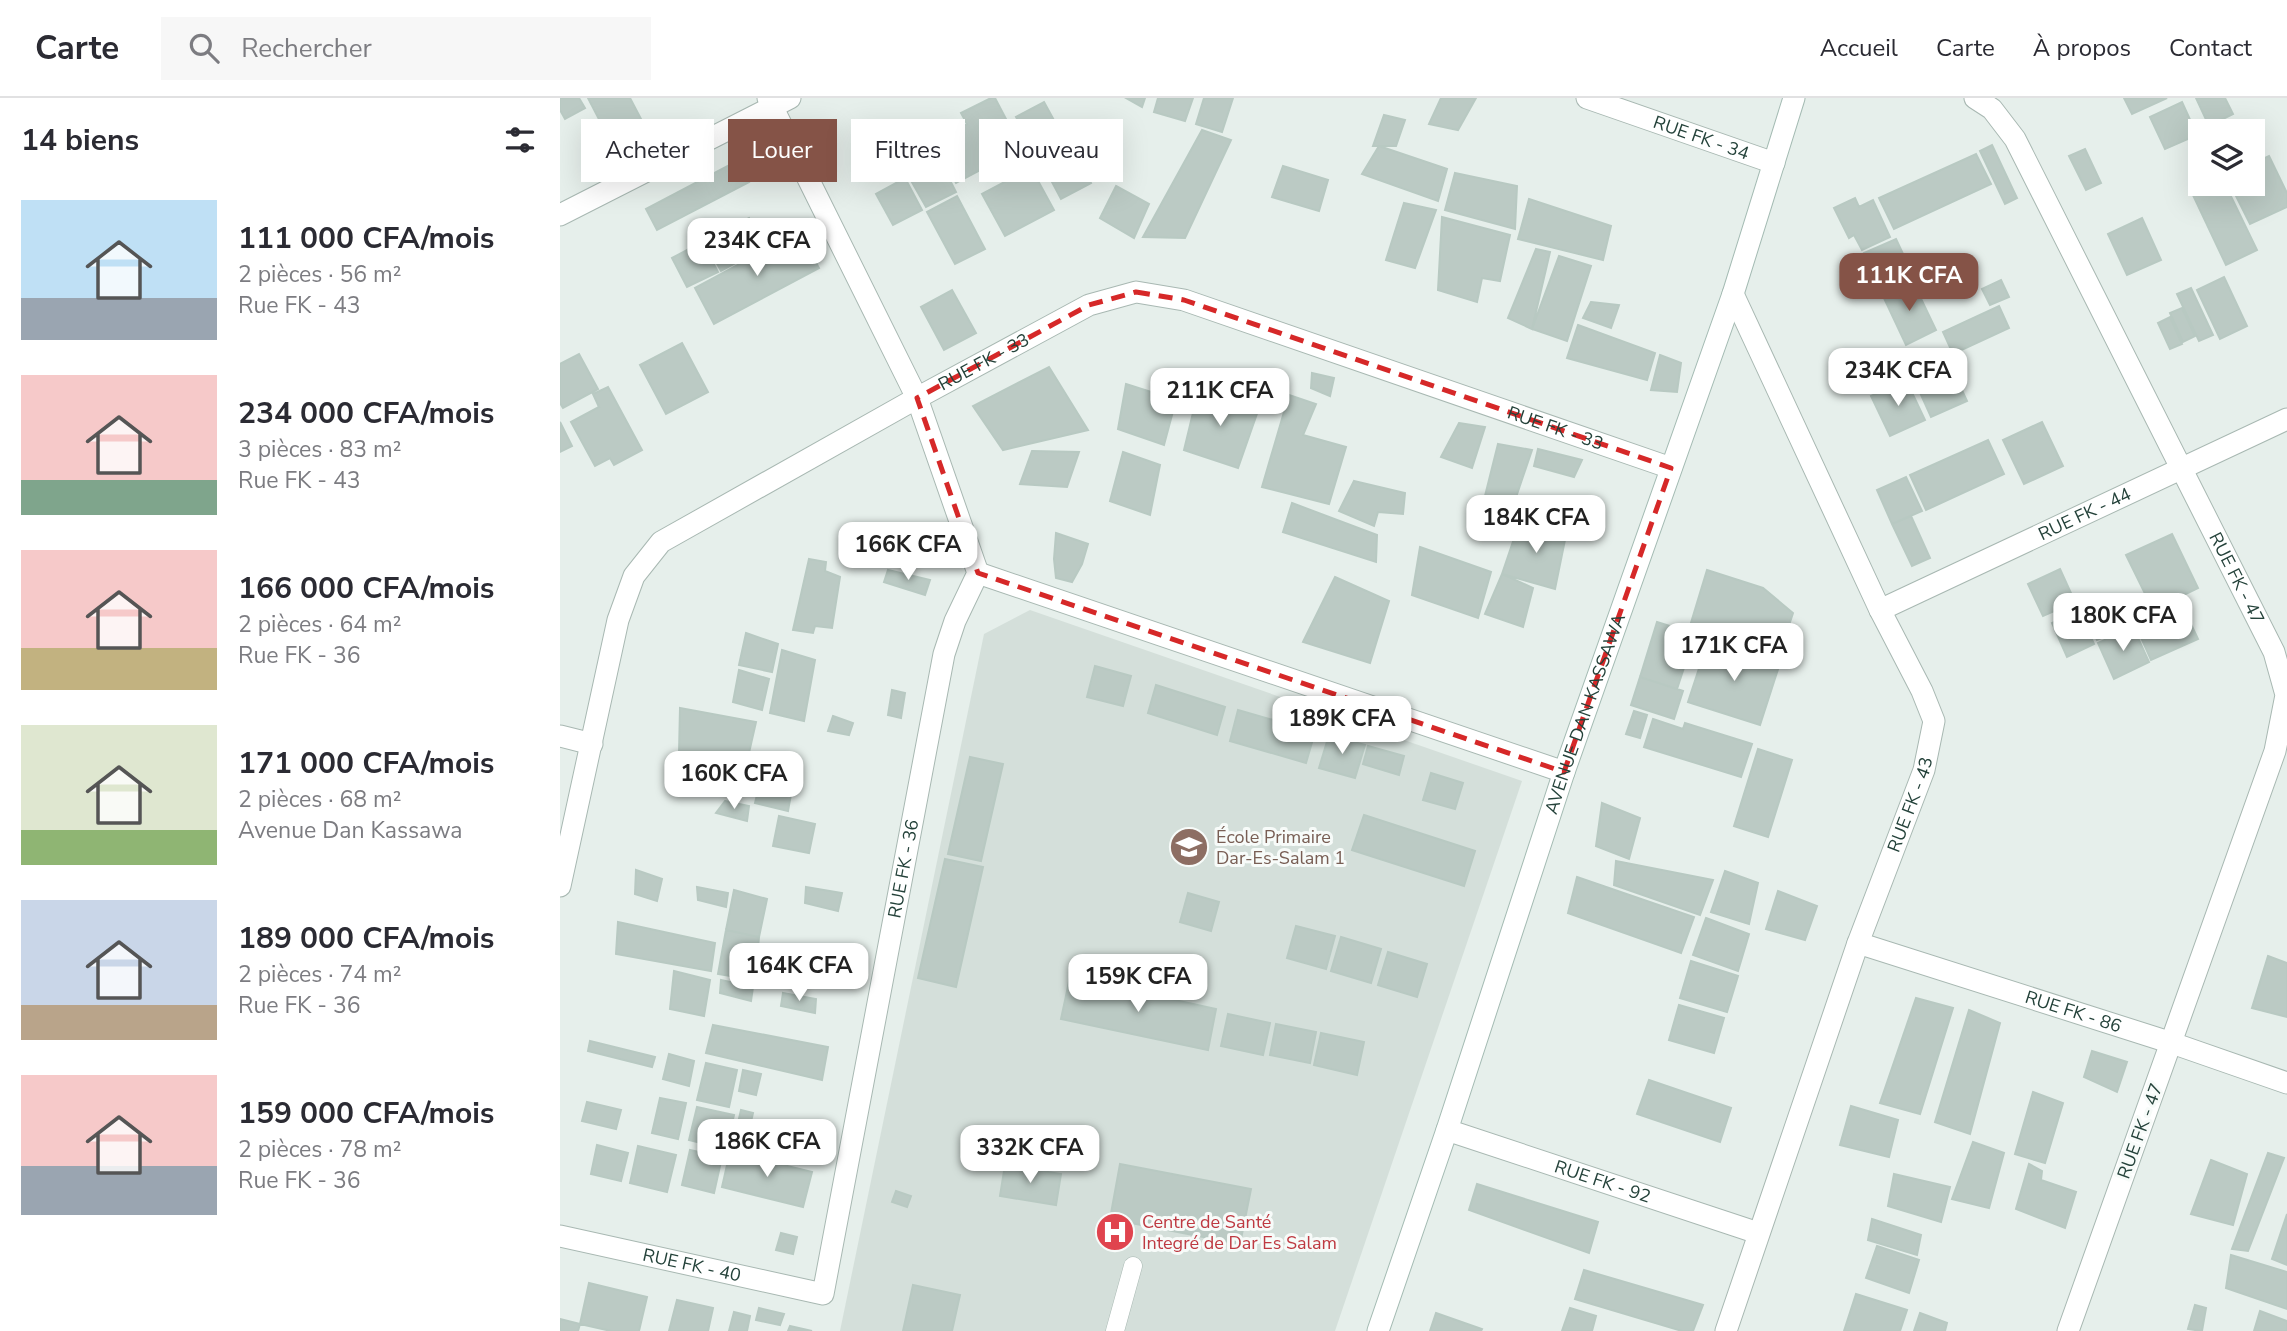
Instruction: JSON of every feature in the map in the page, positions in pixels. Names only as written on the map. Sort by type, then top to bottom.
[{"type":"street","name":"RUE FK - 34","points":[[1587,98],[1774,163]]},
{"type":"street","name":"AVENUE DAN KASSAWA","points":[[1378,1331],[1564,772],[1733,294],[1794,98]]},
{"type":"street","name":"RUE FK - 47","points":[[1975,98],[1992,109],[2015,139],[2274,652],[2286,695],[2275,751],[2067,1331]]},
{"type":"street","points":[[560,215],[777,101],[917,398],[978,573],[1564,772]]},
{"type":"street","name":"RUE FK - 33","points":[[560,886],[618,620],[634,576],[661,542],[1089,305],[1136,292],[1184,300],[1671,468]]},
{"type":"street","name":"RUE FK - 43","points":[[1726,1331],[1858,943],[1924,770],[1934,720],[1733,294]]},
{"type":"street","name":"RUE FK - 44","points":[[1880,610],[2287,419]]},
{"type":"street","name":"RUE FK - 36","points":[[823,1294],[944,654],[955,621],[978,573]]},
{"type":"street","points":[[560,736],[592,744]]},
{"type":"street","name":"RUE FK - 86","points":[[1858,943],[2172,1043],[2287,1083]]},
{"type":"street","name":"RUE FK - 92","points":[[1447,1130],[1758,1233]]},
{"type":"street","name":"RUE FK - 40","points":[[560,1236],[823,1294]]},
{"type":"lane","points":[[1115,1331],[1133,1266]]},
{"type":"highlighted area","points":[[1136,292],[1184,300],[1671,468],[1564,772],[978,573],[917,398],[1089,305]]},
{"type":"shaded area","points":[[1030,610],[1522,781],[1335,1331],[840,1331],[984,634]]},
{"type":"building","points":[[560,98],[579,98],[585,108],[565,119],[560,110]]},
{"type":"building","points":[[588,98],[630,98],[641,119],[599,119]]},
{"type":"building","points":[[995,98],[1006,119],[979,119],[979,171],[965,178],[967,124],[961,113]]},
{"type":"building","points":[[1126,98],[1145,98],[1142,107]]},
{"type":"building","points":[[1158,98],[1193,98],[1185,121],[1154,112]]},
{"type":"building","points":[[1204,98],[1233,98],[1222,132],[1196,124]]},
{"type":"building","points":[[1441,98],[1476,98],[1458,130],[1429,124]]},
{"type":"building","points":[[2124,98],[2167,98],[2132,114]]},
{"type":"building","points":[[2196,98],[2225,98],[2233,114],[2223,119],[2206,119]]},
{"type":"building","points":[[1044,102],[1053,119],[1017,119],[1016,117]]},
{"type":"building","points":[[2182,102],[2190,119],[2188,139],[2165,149],[2150,117]]},
{"type":"building","points":[[1384,115],[1405,120],[1396,146],[1373,146]]},
{"type":"building","points":[[1202,130],[1231,140],[1185,238],[1143,237]]},
{"type":"building","points":[[1992,145],[2017,198],[2005,204],[1980,151]]},
{"type":"building","points":[[1379,146],[1447,169],[1438,201],[1362,174]]},
{"type":"building","points":[[2085,149],[2101,183],[2086,190],[2069,156]]},
{"type":"building","points":[[1976,154],[1991,184],[1894,229],[1879,198]]},
{"type":"building","points":[[2269,156],[2287,193],[2287,207],[2250,224],[2236,196],[2265,196],[2265,158]]},
{"type":"building","points":[[728,166],[728,182],[749,182],[657,230],[646,209],[697,182],[714,182],[714,173]]},
{"type":"building","points":[[1283,166],[1328,180],[1319,211],[1272,197]]},
{"type":"building","points":[[1455,173],[1517,186],[1515,229],[1445,210]]},
{"type":"building","points":[[898,182],[907,182],[922,210],[893,225],[876,194]]},
{"type":"building","points":[[912,182],[951,182],[956,192],[926,207]]},
{"type":"building","points":[[1005,182],[1039,182],[1054,210],[1005,236],[982,194]]},
{"type":"building","points":[[1052,182],[1090,182],[1091,183],[1061,199]]},
{"type":"building","points":[[1116,186],[1149,204],[1134,238],[1100,218]]},
{"type":"building","points":[[957,196],[985,249],[955,264],[927,212]]},
{"type":"building","points":[[2193,196],[2231,196],[2257,250],[2226,265]]},
{"type":"building","points":[[1855,198],[1859,207],[1873,200],[1890,237],[1862,250],[1854,235],[1849,238],[1834,208]]},
{"type":"building","points":[[1529,199],[1611,226],[1603,260],[1518,239]]},
{"type":"building","points":[[1404,203],[1436,210],[1415,268],[1386,260]]},
{"type":"building","points":[[1442,217],[1510,235],[1500,281],[1482,278],[1477,302],[1438,290]]},
{"type":"building","points":[[749,218],[765,247],[721,271],[705,241]]},
{"type":"building","points":[[2142,218],[2161,260],[2127,275],[2108,234]]},
{"type":"building","points":[[799,232],[819,268],[714,324],[695,288]]},
{"type":"building","points":[[1896,239],[1912,273],[1880,287],[1864,253]]},
{"type":"building","points":[[702,242],[718,272],[687,287],[672,258]]},
{"type":"building","points":[[1536,249],[1550,252],[1532,329],[1508,318]]},
{"type":"building","points":[[1559,256],[1591,266],[1567,341],[1532,329]]},
{"type":"building","points":[[2224,277],[2247,326],[2220,339],[2197,290]]},
{"type":"building","points":[[2001,280],[2009,297],[1990,305],[1982,289]]},
{"type":"building","points":[[1913,282],[1936,330],[1906,345],[1883,296]]},
{"type":"building","points":[[2191,288],[2213,335],[2199,341],[2177,294]]},
{"type":"building","points":[[952,290],[976,333],[944,350],[921,307]]},
{"type":"building","points":[[1591,302],[1619,305],[1611,328],[1583,318]]},
{"type":"building","points":[[1999,306],[2009,328],[1953,354],[1943,332]]},
{"type":"building","points":[[2182,308],[2195,336],[2183,342],[2170,313]]},
{"type":"building","points":[[2170,317],[2182,344],[2170,349],[2158,323]]},
{"type":"building","points":[[1578,325],[1655,353],[1647,380],[1567,358]]},
{"type":"building","points":[[682,343],[708,392],[666,414],[640,365]]},
{"type":"building","points":[[579,354],[598,389],[563,408],[560,403],[560,364]]},
{"type":"building","points":[[1660,355],[1681,363],[1677,392],[1651,390]]},
{"type":"building","points":[[1948,360],[1967,401],[1931,417],[1913,377]]},
{"type":"building","points":[[1049,367],[1088,430],[1003,450],[973,406]]},
{"type":"building","points":[[1312,373],[1334,378],[1330,396],[1311,388]]},
{"type":"building","points":[[1906,380],[1925,420],[1890,436],[1871,396]]},
{"type":"building","points":[[1126,384],[1176,400],[1164,445],[1118,429]]},
{"type":"building","points":[[608,387],[642,450],[614,465],[610,458],[595,466],[571,422],[599,407],[593,394]]},
{"type":"building","points":[[1199,388],[1259,408],[1238,468],[1184,450]]},
{"type":"building","points":[[1289,395],[1316,404],[1303,435],[1346,447],[1329,504],[1262,487]]},
{"type":"building","points":[[560,422],[572,446],[560,452]]},
{"type":"building","points":[[2042,422],[2063,466],[2024,484],[2003,440]]},
{"type":"building","points":[[1459,423],[1485,427],[1472,468],[1441,457]]},
{"type":"building","points":[[1988,440],[2004,474],[1926,510],[1910,475]]},
{"type":"building","points":[[1498,444],[1532,450],[1511,512],[1482,508]]},
{"type":"building","points":[[1538,449],[1582,460],[1574,477],[1534,466]]},
{"type":"building","points":[[1032,451],[1079,452],[1067,487],[1020,484]]},
{"type":"building","points":[[1123,452],[1160,465],[1150,515],[1110,501]]},
{"type":"building","points":[[1906,477],[1922,511],[1892,524],[1877,490]]},
{"type":"building","points":[[1354,481],[1405,493],[1403,514],[1378,512],[1374,526],[1339,511]]},
{"type":"building","points":[[1292,503],[1377,535],[1376,562],[1283,532]]},
{"type":"building","points":[[1911,516],[1930,558],[1912,566],[1892,524]]},
{"type":"building","points":[[1520,521],[1566,535],[1555,589],[1502,574]]},
{"type":"building","points":[[1056,533],[1088,544],[1082,564],[1072,582],[1056,578]]},
{"type":"building","points":[[2172,534],[2198,588],[2153,610],[2126,555]]},
{"type":"building","points":[[1420,547],[1491,572],[1478,618],[1412,595]]},
{"type":"building","points":[[809,559],[826,562],[825,571],[840,577],[832,628],[815,626],[813,633],[793,630]]},
{"type":"building","points":[[2060,569],[2075,602],[2043,616],[2028,584]]},
{"type":"building","points":[[888,570],[930,580],[925,595],[884,582]]},
{"type":"building","points":[[1707,570],[1763,588],[1793,613],[1782,646],[1778,645],[1774,657],[1737,646],[1738,641],[1690,626]]},
{"type":"building","points":[[1502,574],[1533,588],[1523,627],[1485,614]]},
{"type":"building","points":[[1335,577],[1389,601],[1370,663],[1303,642]]},
{"type":"building","points":[[2181,603],[2198,639],[2151,660],[2135,624]]},
{"type":"building","points":[[2113,604],[2124,628],[2097,640],[2086,617]]},
{"type":"building","points":[[2079,611],[2094,644],[2067,657],[2052,623]]},
{"type":"building","points":[[1657,622],[1695,634],[1677,689],[1640,677]]},
{"type":"building","points":[[2133,627],[2149,662],[2114,679],[2098,643]]},
{"type":"building","points":[[746,633],[778,644],[772,672],[739,665]]},
{"type":"building","points":[[1708,641],[1780,663],[1760,725],[1688,702]]},
{"type":"building","points":[[782,650],[815,660],[804,721],[770,713]]},
{"type":"building","points":[[1095,666],[1131,676],[1123,706],[1087,697]]},
{"type":"building","points":[[739,670],[769,679],[762,710],[733,702]]},
{"type":"building","points":[[1640,677],[1683,691],[1674,719],[1631,705]]},
{"type":"building","points":[[1156,685],[1225,707],[1217,735],[1148,713]]},
{"type":"building","points":[[892,690],[905,693],[901,718],[888,715]]},
{"type":"building","points":[[680,708],[756,722],[746,766],[679,753]]},
{"type":"building","points":[[1238,710],[1315,732],[1306,763],[1230,741]]},
{"type":"building","points":[[1634,711],[1647,715],[1640,738],[1626,734]]},
{"type":"building","points":[[833,716],[853,723],[849,735],[828,731]]},
{"type":"building","points":[[1653,719],[1683,729],[1685,723],[1752,744],[1741,777],[1644,747]]},
{"type":"building","points":[[1329,735],[1365,745],[1355,778],[1319,768]]},
{"type":"building","points":[[1368,746],[1404,756],[1399,775],[1363,764]]},
{"type":"building","points":[[1758,749],[1792,760],[1768,837],[1734,826]]},
{"type":"building","points":[[767,754],[797,761],[788,811],[755,803]]},
{"type":"building","points":[[970,757],[1003,764],[981,861],[948,854]]},
{"type":"building","points":[[1431,773],[1463,783],[1455,809],[1423,800]]},
{"type":"building","points":[[725,801],[749,806],[747,821],[716,813]]},
{"type":"building","points":[[1602,803],[1640,818],[1629,859],[1596,846]]},
{"type":"building","points":[[1364,815],[1475,851],[1464,886],[1352,850]]},
{"type":"building","points":[[779,816],[815,824],[809,853],[773,846]]},
{"type":"building","points":[[945,859],[983,867],[956,987],[918,978]]},
{"type":"building","points":[[1616,861],[1713,880],[1700,915],[1614,885]]},
{"type":"building","points":[[636,870],[662,879],[657,901],[635,894]]},
{"type":"building","points":[[1725,871],[1758,883],[1749,924],[1711,912]]},
{"type":"building","points":[[1577,877],[1694,917],[1681,953],[1568,913]]},
{"type":"building","points":[[697,887],[728,893],[726,907],[698,900]]},
{"type":"building","points":[[806,887],[842,893],[838,911],[805,903]]},
{"type":"building","points":[[734,890],[767,899],[759,937],[726,930]]},
{"type":"building","points":[[1778,891],[1817,906],[1805,940],[1766,929]]},
{"type":"building","points":[[1188,893],[1219,902],[1211,931],[1180,922]]},
{"type":"building","points":[[1706,918],[1749,934],[1738,971],[1693,955]]},
{"type":"building","points":[[618,922],[715,943],[711,971],[616,954]]},
{"type":"building","points":[[1296,926],[1335,936],[1326,969],[1287,958]]},
{"type":"building","points":[[726,930],[759,937],[755,980],[718,974]]},
{"type":"building","points":[[1341,937],[1381,949],[1371,983],[1331,971]]},
{"type":"building","points":[[1388,952],[1427,964],[1417,997],[1378,985]]},
{"type":"building","points":[[2268,956],[2287,963],[2287,1017],[2252,1008]]},
{"type":"building","points":[[1691,961],[1738,976],[1727,1012],[1680,998]]},
{"type":"building","points":[[674,971],[710,980],[704,1016],[670,1009]]},
{"type":"building","points":[[1070,977],[1216,1009],[1208,1050],[1061,1019]]},
{"type":"building","points":[[721,980],[753,987],[751,1001],[720,993]]},
{"type":"building","points":[[783,993],[816,999],[815,1013],[781,1006]]},
{"type":"building","points":[[1916,998],[1953,1008],[1920,1114],[1880,1103]]},
{"type":"building","points":[[1679,1005],[1724,1018],[1714,1053],[1669,1040]]},
{"type":"building","points":[[1969,1010],[2000,1023],[1970,1134],[1935,1122]]},
{"type":"building","points":[[1228,1014],[1270,1023],[1263,1055],[1221,1046]]},
{"type":"building","points":[[1276,1024],[1316,1032],[1310,1063],[1270,1055]]},
{"type":"building","points":[[713,1025],[828,1047],[822,1080],[706,1053]]},
{"type":"building","points":[[1321,1033],[1364,1042],[1357,1075],[1314,1065]]},
{"type":"building","points":[[590,1041],[655,1057],[652,1067],[588,1051]]},
{"type":"building","points":[[2092,1051],[2127,1062],[2117,1092],[2084,1077]]},
{"type":"building","points":[[669,1054],[694,1061],[689,1086],[663,1079]]},
{"type":"building","points":[[706,1063],[737,1070],[729,1107],[697,1100]]},
{"type":"building","points":[[743,1070],[761,1074],[756,1095],[739,1091]]},
{"type":"building","points":[[1649,1080],[1731,1108],[1720,1142],[1637,1114]]},
{"type":"building","points":[[2033,1092],[2063,1103],[2045,1163],[2015,1154]]},
{"type":"building","points":[[660,1098],[686,1103],[678,1139],[652,1133]]},
{"type":"building","points":[[587,1102],[621,1110],[616,1129],[582,1121]]},
{"type":"building","points":[[1851,1106],[1898,1120],[1889,1157],[1840,1145]]},
{"type":"building","points":[[697,1107],[734,1115],[726,1149],[689,1140]]},
{"type":"building","points":[[741,1110],[753,1113],[747,1139],[735,1136]]},
{"type":"building","points":[[768,1121],[807,1130],[799,1164],[760,1155]]},
{"type":"building","points":[[1973,1142],[2004,1153],[1989,1208],[1952,1199]]},
{"type":"building","points":[[597,1145],[628,1153],[621,1181],[591,1174]]},
{"type":"building","points":[[638,1146],[676,1155],[667,1192],[630,1183]]},
{"type":"building","points":[[690,1150],[722,1157],[714,1193],[682,1185]]},
{"type":"building","points":[[730,1152],[812,1172],[803,1207],[722,1187]]},
{"type":"building","points":[[2268,1153],[2284,1158],[2248,1251],[2232,1249]]},
{"type":"building","points":[[2211,1160],[2247,1174],[2233,1225],[2191,1214]]},
{"type":"building","points":[[1120,1164],[1251,1189],[1240,1244],[1110,1219]]},
{"type":"building","points":[[2029,1164],[2042,1171],[2041,1180],[2076,1192],[2065,1228],[2016,1209]]},
{"type":"building","points":[[1005,1165],[1061,1174],[1056,1205],[1000,1196]]},
{"type":"building","points":[[1894,1174],[1950,1187],[1941,1222],[1888,1206]]},
{"type":"building","points":[[1477,1184],[1598,1222],[1589,1253],[1469,1210]]},
{"type":"building","points":[[896,1191],[911,1196],[907,1207],[892,1202]]},
{"type":"building","points":[[2287,1214],[2287,1265],[2272,1259]]},
{"type":"building","points":[[1872,1219],[1921,1235],[1917,1255],[1868,1240]]},
{"type":"building","points":[[781,1233],[797,1237],[793,1254],[776,1250]]},
{"type":"building","points":[[1877,1246],[1919,1260],[1909,1293],[1866,1278]]},
{"type":"building","points":[[2231,1255],[2287,1272],[2287,1309],[2226,1288]]},
{"type":"building","points":[[1584,1270],[1703,1305],[1693,1331],[1682,1331],[1575,1299]]},
{"type":"building","points":[[589,1283],[647,1297],[639,1331],[611,1331],[580,1324]]},
{"type":"building","points":[[913,1285],[960,1295],[952,1331],[903,1331]]},
{"type":"building","points":[[1856,1294],[1907,1310],[1900,1331],[1844,1331]]},
{"type":"building","points":[[677,1300],[713,1308],[708,1331],[669,1331]]},
{"type":"building","points":[[2195,1305],[2206,1308],[2202,1331],[2188,1329]]},
{"type":"building","points":[[759,1308],[784,1314],[780,1325],[756,1320]]},
{"type":"building","points":[[1570,1308],[1596,1316],[1592,1331],[1562,1331]]},
{"type":"building","points":[[2260,1311],[2287,1321],[2287,1331],[2254,1331]]},
{"type":"building","points":[[734,1312],[750,1316],[747,1331],[729,1331]]},
{"type":"building","points":[[1436,1313],[1482,1329],[1430,1331]]},
{"type":"building","points":[[1920,1313],[1947,1323],[1945,1331],[1914,1331]]},
{"type":"building","points":[[560,1319],[580,1324],[578,1331],[560,1331]]},
{"type":"building","points":[[790,1326],[812,1331],[788,1331]]},
{"type":"place","name":"École Primaire Dar-Es-Salam 1","points":[[1189,847]]},
{"type":"place","name":"Centre de Santé Integré de Dar Es Salam","points":[[1115,1232]]}]
